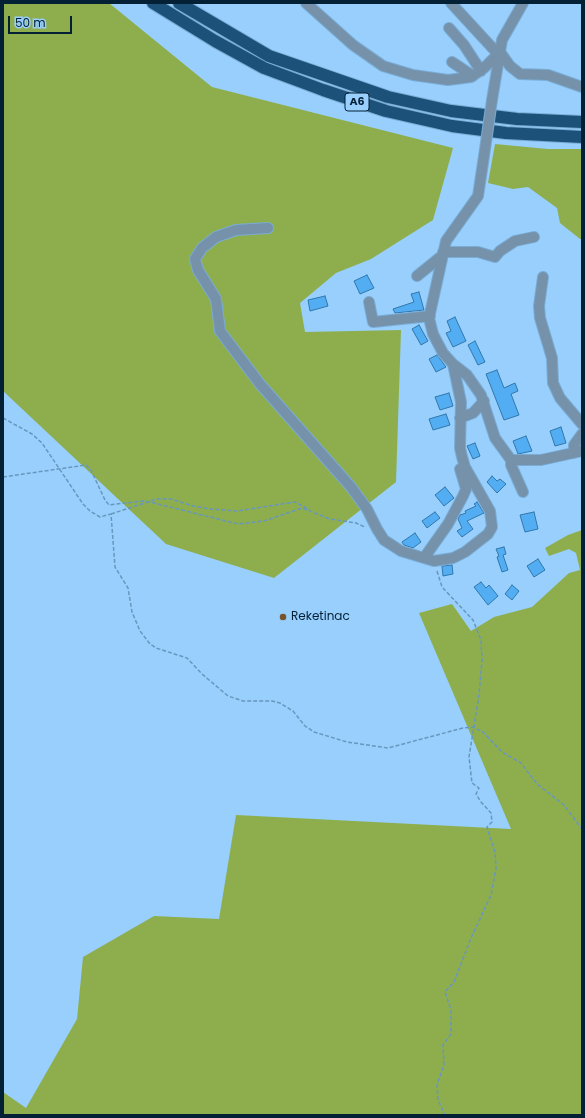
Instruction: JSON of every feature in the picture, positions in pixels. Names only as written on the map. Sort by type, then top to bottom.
[{"type":"highway","name":"A6","points":[[152,3],[215,41],[264,68],[386,111],[452,126],[506,132],[582,137]]},
{"type":"highway","name":"A6","points":[[178,3],[269,56],[388,97],[451,111],[517,120],[582,122]]},
{"type":"street","points":[[306,3],[353,45],[383,66],[413,75],[448,80],[477,73],[499,53]]},
{"type":"street","points":[[451,3],[510,66],[520,74],[548,75],[582,87]]},
{"type":"street","points":[[523,3],[502,40],[478,196],[446,241],[430,316],[433,334],[437,344],[453,364],[467,375],[484,401],[495,438],[511,460],[523,492]]},
{"type":"street","points":[[449,28],[464,44],[477,73]]},
{"type":"street","points":[[452,62],[477,73]]},
{"type":"street","points":[[268,228],[236,230],[216,236],[202,248],[195,259],[198,270],[216,299],[220,331],[260,384],[351,487],[368,509],[377,530],[384,540],[401,551],[434,561],[453,558],[465,552],[491,531],[492,520],[490,511],[465,468],[462,458],[460,418],[461,402],[453,364]]},
{"type":"street","points":[[417,276],[443,254],[478,252],[495,257],[500,251],[515,241],[534,236]]},
{"type":"street","points":[[543,277],[539,306],[540,318],[552,358],[553,384],[560,398],[582,424]]},
{"type":"street","points":[[369,302],[373,322],[430,316]]},
{"type":"street","points":[[460,418],[473,413],[484,401]]},
{"type":"street","points":[[511,460],[541,460],[578,452],[574,445],[582,434]]},
{"type":"street","points":[[424,558],[457,509],[466,489],[459,466],[462,458]]},
{"type":"path","points":[[3,418],[32,434],[42,443],[90,511],[100,517],[157,498],[171,499],[193,506],[237,511],[295,502],[330,519],[356,523],[368,529]]},
{"type":"path","points":[[3,477],[59,468],[88,466],[108,504],[145,501],[238,524],[264,521],[302,508],[312,511]]},
{"type":"path","points":[[111,514],[115,567],[128,588],[132,612],[144,638],[156,648],[187,658],[210,682],[228,696],[242,701],[272,701],[280,703],[293,711],[305,726],[314,732],[347,742],[379,748],[388,748],[463,728],[473,727],[483,732],[502,752],[521,763],[537,784],[564,806],[582,829]]},
{"type":"path","points":[[434,561],[442,587],[473,620],[481,640],[482,660],[479,695],[469,757],[472,783],[479,788],[476,794],[481,802],[492,813],[492,822],[487,827],[495,852],[496,868],[492,895],[454,982],[445,992],[451,1010],[451,1034],[443,1045],[444,1065],[437,1084],[438,1100],[445,1115]]},
{"type":"green space","points":[[3,3],[109,3],[212,87],[453,148],[433,220],[371,259],[336,273],[300,303],[305,332],[401,330],[396,482],[274,578],[166,544],[3,391]]},
{"type":"green space","points":[[495,144],[548,149],[582,149],[582,239],[560,223],[557,208],[528,187],[513,189],[488,183]]},
{"type":"green space","points":[[582,530],[582,1115],[3,1115],[3,1092],[26,1108],[77,1019],[83,957],[154,916],[219,919],[236,815],[511,829],[419,613],[452,604],[471,631],[494,617],[532,607],[569,573],[580,570],[576,553],[569,549],[549,556],[545,548],[568,535]]},
{"type":"building","points":[[367,275],[374,288],[360,294],[354,281]]},
{"type":"building","points":[[419,292],[424,310],[395,313],[393,309],[414,302],[411,294]]},
{"type":"building","points":[[325,296],[328,306],[310,311],[308,300]]},
{"type":"building","points":[[455,317],[466,341],[453,347],[446,333],[451,331],[447,321]]},
{"type":"building","points":[[419,325],[428,341],[421,345],[412,329]]},
{"type":"building","points":[[475,341],[485,362],[478,365],[468,345]]},
{"type":"building","points":[[437,355],[446,367],[436,372],[429,359]]},
{"type":"building","points":[[497,370],[504,388],[515,383],[518,391],[511,394],[519,415],[504,420],[486,374]]},
{"type":"building","points":[[449,393],[453,406],[440,410],[435,397]]},
{"type":"building","points":[[446,414],[450,425],[433,430],[429,419]]},
{"type":"building","points":[[561,427],[566,443],[555,446],[550,431]]},
{"type":"building","points":[[526,436],[532,451],[518,454],[513,441]]},
{"type":"building","points":[[475,443],[480,456],[473,459],[467,446]]},
{"type":"building","points":[[492,476],[497,481],[500,479],[506,484],[497,493],[487,482]]},
{"type":"building","points":[[445,487],[454,498],[444,506],[435,495]]},
{"type":"building","points":[[477,502],[484,513],[467,521],[473,529],[462,537],[457,531],[462,528],[458,519],[460,515],[466,513],[465,511],[476,506],[474,504]]},
{"type":"building","points":[[435,512],[440,518],[427,528],[422,521]]},
{"type":"building","points":[[534,512],[538,529],[525,532],[520,515]]},
{"type":"building","points":[[415,533],[421,542],[413,548],[404,545],[402,542]]},
{"type":"building","points":[[504,547],[506,554],[503,555],[508,570],[502,572],[496,549]]},
{"type":"building","points":[[538,559],[545,570],[534,577],[527,566]]},
{"type":"building","points":[[452,565],[453,574],[443,576],[442,566]]},
{"type":"building","points":[[481,582],[486,588],[489,585],[498,596],[488,605],[474,587]]},
{"type":"building","points":[[512,585],[519,591],[512,600],[505,594]]},
{"type":"place","name":"Reketinac","points":[[283,617]]}]
